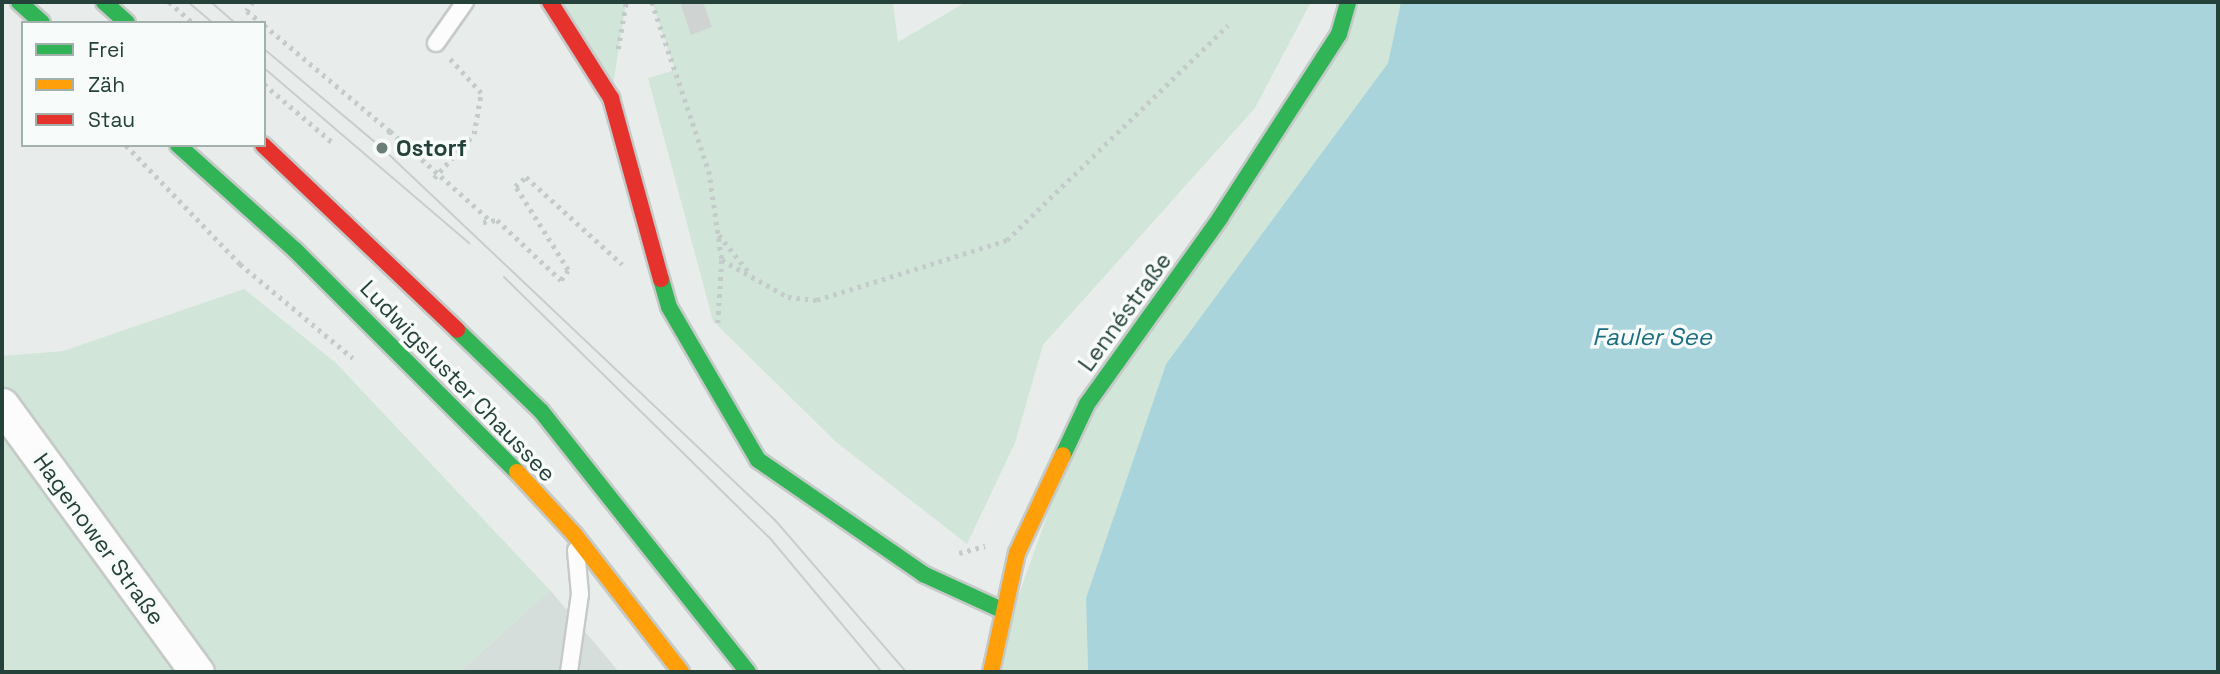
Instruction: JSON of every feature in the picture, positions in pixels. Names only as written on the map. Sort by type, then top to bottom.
[{"type":"street","points":[[19,2],[40,21]]},
{"type":"street","points":[[104,2],[125,21]]},
{"type":"street","points":[[550,2],[611,98],[669,306],[758,460],[923,574],[1004,611]]},
{"type":"street","name":"Lennéstraße","points":[[991,672],[1017,553],[1087,404],[1220,218],[1339,34],[1348,2]]},
{"type":"street","name":"Ludwigsluster Chaussee","points":[[180,147],[403,354],[574,534],[681,672]]},
{"type":"street","name":"Ludwigsluster Chaussee","points":[[265,147],[541,411],[748,672]]},
{"type":"street","name":"Hagenower Straße","points":[[2,405],[197,672]]},
{"type":"lane","points":[[436,43],[465,2]]},
{"type":"lane","points":[[569,672],[580,594],[574,534]]},
{"type":"path","points":[[169,2],[191,21]]},
{"type":"path","points":[[253,2],[247,10],[260,21]]},
{"type":"path","points":[[652,2],[709,170],[722,260],[718,334]]},
{"type":"path","points":[[722,260],[788,297],[817,300],[1007,240],[1228,25]]},
{"type":"path","points":[[266,27],[390,131],[436,176],[492,221]]},
{"type":"path","points":[[436,176],[474,134],[481,93],[464,75]]},
{"type":"path","points":[[266,86],[332,142]]},
{"type":"path","points":[[385,135],[390,131]]},
{"type":"path","points":[[128,147],[240,264],[363,366]]},
{"type":"path","points":[[483,222],[497,220],[561,280],[568,270],[515,186],[526,177],[628,270]]},
{"type":"path","points":[[718,234],[753,278]]},
{"type":"path","points":[[946,549],[958,553],[988,545],[1017,553]]},
{"type":"shaded area","points":[[550,590],[619,672],[459,672]]},
{"type":"green space","points":[[550,2],[626,2],[611,98]]},
{"type":"green space","points":[[652,2],[893,2],[898,42],[966,2],[1311,2],[1255,108],[1043,345],[1015,443],[967,544],[836,442],[713,321],[648,78],[675,70]]},
{"type":"green space","points":[[1348,2],[1401,2],[1388,63],[1166,364],[1086,598],[1088,672],[991,672],[1087,404]]},
{"type":"green space","points":[[244,289],[336,363],[550,590],[459,672],[2,672],[2,356],[63,351]]},
{"type":"water","name":"Fauler See","points":[[1401,2],[2218,2],[2218,672],[1088,672],[1086,598],[1166,364],[1388,63]]},
{"type":"building","points":[[680,2],[703,2],[712,27],[691,35]]},
{"type":"tram line","points":[[188,2],[211,21]]},
{"type":"tram line","points":[[211,2],[233,21]]},
{"type":"tram line","points":[[266,51],[382,148],[775,520],[906,672]]},
{"type":"tram line","points":[[266,70],[469,243]]},
{"type":"tram line","points":[[504,277],[769,537],[882,672]]},
{"type":"traffic: fast","points":[[19,2],[40,21]]},
{"type":"traffic: fast","points":[[104,2],[125,21]]},
{"type":"traffic: fast","points":[[1063,455],[1087,404],[1220,218],[1339,34],[1348,2]]},
{"type":"traffic: fast","points":[[180,147],[295,250],[517,472]]},
{"type":"traffic: fast","points":[[661,279],[669,307],[758,460],[923,574],[1004,611]]},
{"type":"traffic: fast","points":[[457,330],[541,411],[748,672]]},
{"type":"traffic: slow","points":[[991,672],[1017,553],[1063,455]]},
{"type":"traffic: slow","points":[[517,472],[574,534],[681,672]]},
{"type":"traffic: jam","points":[[550,2],[611,98],[661,279]]},
{"type":"traffic: jam","points":[[265,147],[457,330]]},
{"type":"place","name":"Ostorf","points":[[382,148]]}]
